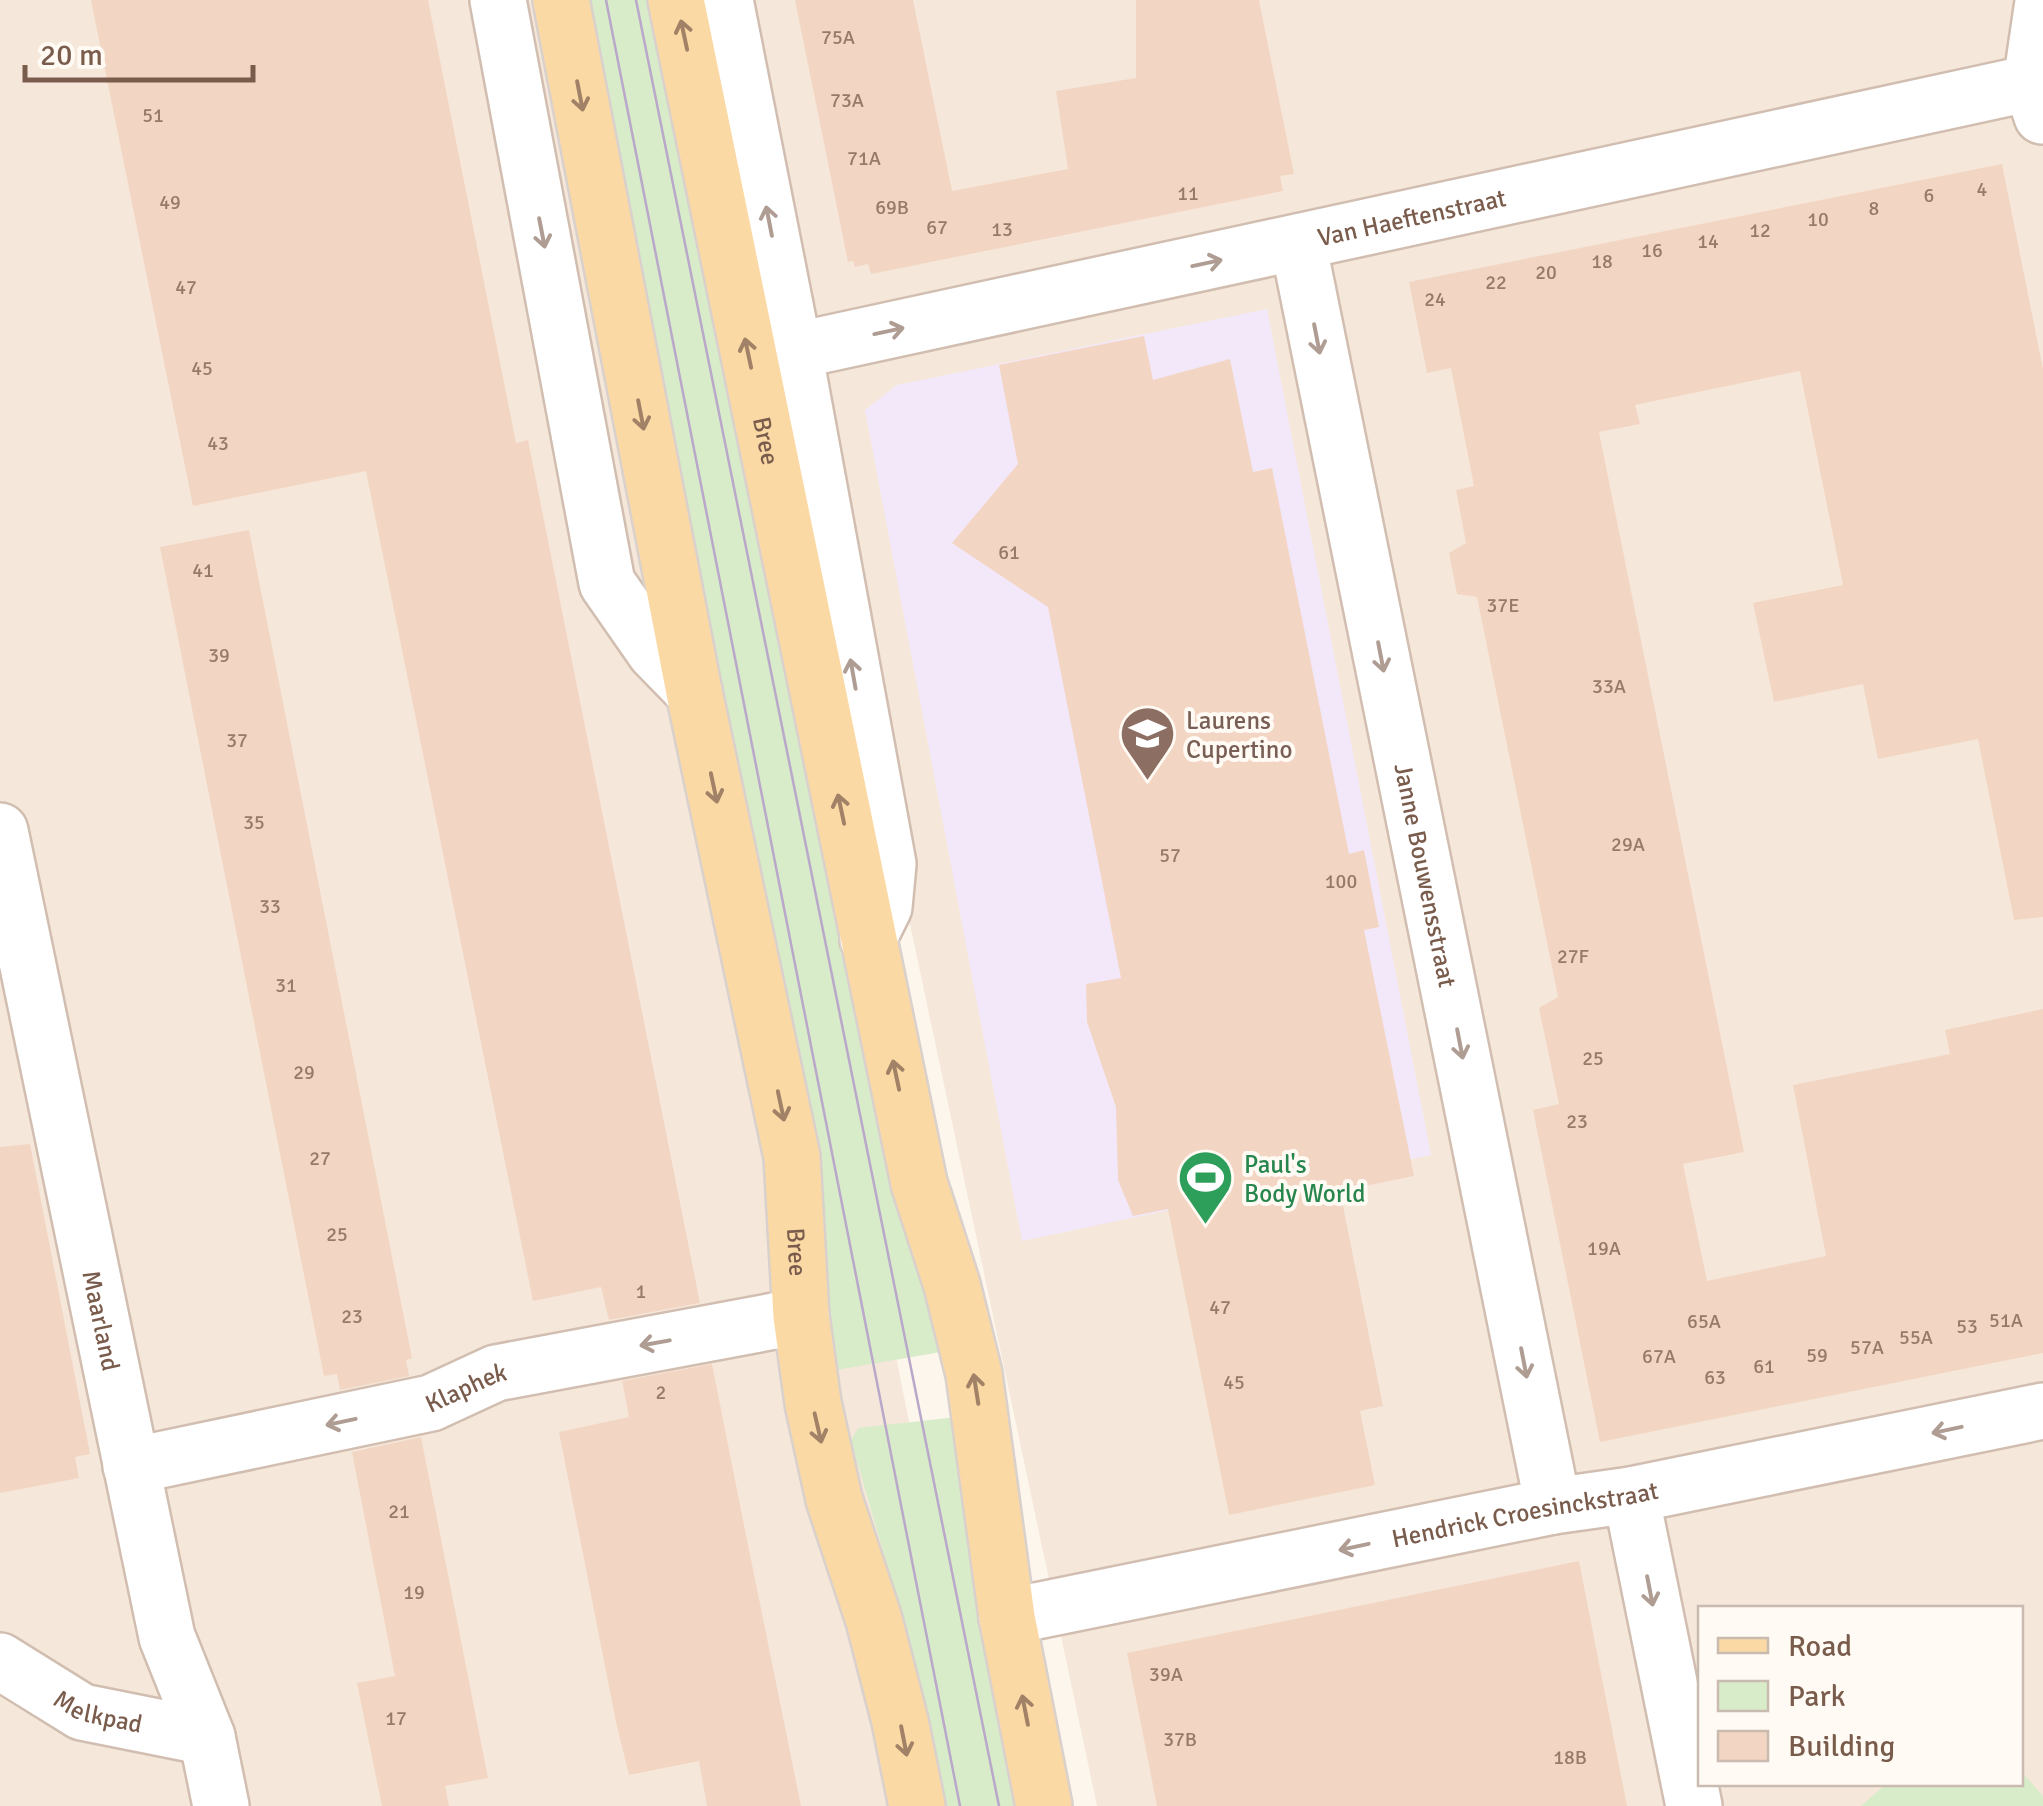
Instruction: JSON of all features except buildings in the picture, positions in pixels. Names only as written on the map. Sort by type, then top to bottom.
[{"type":"main road","name":"Bree","points":[[561,0],[694,692],[792,1157],[801,1316],[812,1403],[834,1499],[874,1620],[917,1806]]},
{"type":"main road","name":"Bree","points":[[676,0],[919,1183],[952,1285],[974,1374],[1007,1617],[1044,1806]]},
{"type":"street","points":[[498,0],[607,583],[655,652],[694,692]]},
{"type":"street","name":"Bree","points":[[726,0],[888,864],[884,907],[868,939]]},
{"type":"street","points":[[2037,101],[2043,2]]},
{"type":"street","name":"Van Haeftenstraat","points":[[794,351],[1298,243],[2037,101]]},
{"type":"street","name":"Janne Bouwensstraat","points":[[1298,243],[1552,1506]]},
{"type":"street","name":"Maarland","points":[[0,831],[167,1637],[206,1737],[221,1806]]},
{"type":"street","name":"Klaphek","points":[[131,1466],[431,1402],[496,1372],[801,1316]]},
{"type":"street","name":"Hendrick Croesinckstraat","points":[[1007,1617],[2043,1411]]},
{"type":"street","points":[[1631,1495],[1694,1806]]},
{"type":"street","name":"Melkpad","points":[[0,1661],[82,1712],[206,1737]]},
{"type":"shaded area","points":[[0,0],[628,0],[985,1806],[0,1806]]},
{"type":"shaded area","points":[[714,0],[2043,0],[2043,1806],[1097,1806]]},
{"type":"shaded area","name":"Laurens Cupertino","points":[[1267,309],[1431,1155],[1022,1241],[865,410],[897,385]]},
{"type":"green space","points":[[585,0],[654,0],[902,1221],[948,1343],[947,1351],[836,1370],[829,1360],[827,1287],[816,1178]]},
{"type":"green space","points":[[957,1417],[962,1434],[968,1552],[1015,1806],[941,1806],[898,1602],[851,1441],[858,1428]]},
{"type":"green space","points":[[2023,1773],[2043,1796],[2043,1806],[1861,1806],[1884,1786],[2023,1786]]},
{"type":"tram line","points":[[606,0],[960,1806]]},
{"type":"tram line","points":[[636,0],[999,1806]]},
{"type":"place","name":"Laurens Cupertino","points":[[1147,783]]},
{"type":"place","name":"Paul's Body World","points":[[1205,1227]]}]
